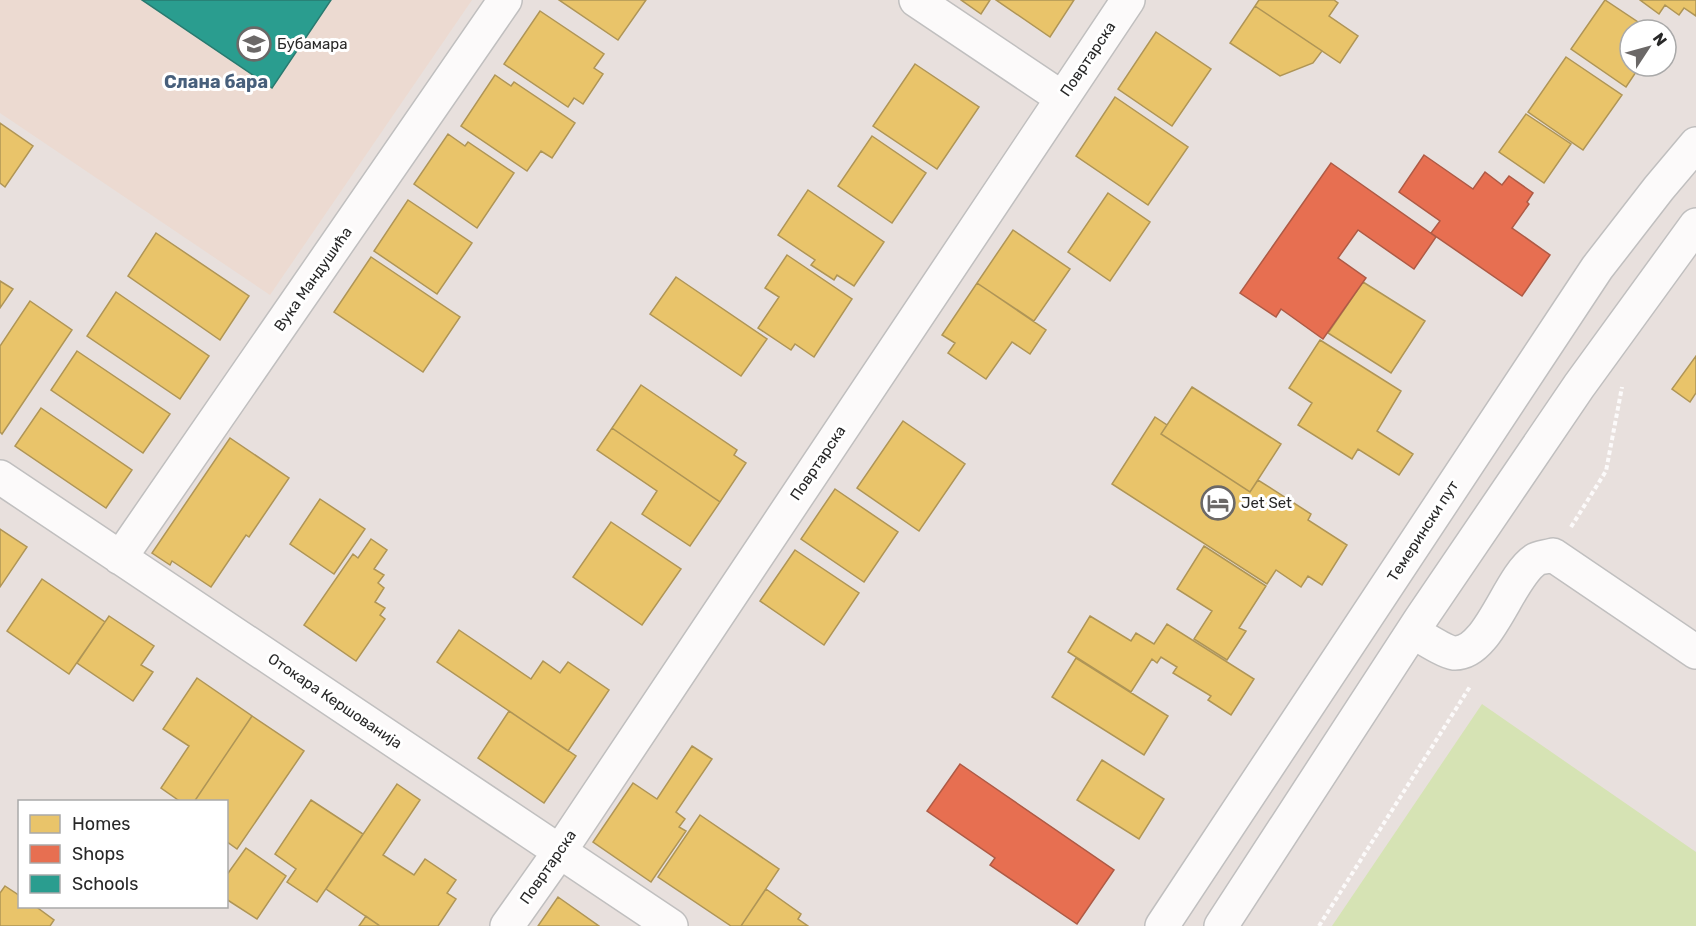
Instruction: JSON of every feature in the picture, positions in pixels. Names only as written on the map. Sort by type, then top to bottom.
[{"type":"street","name":"Вука Мандушића","points":[[120,558],[505,0]]},
{"type":"street","points":[[916,0],[1062,98]]},
{"type":"street","name":"Повртарска","points":[[507,926],[560,851],[1128,0]]},
{"type":"street","name":"Темерински пут","points":[[1162,926],[1597,268],[1696,144]]},
{"type":"street","points":[[1221,926],[1413,632],[1579,386],[1696,225]]},
{"type":"street","name":"Отокара Кершованија","points":[[0,477],[671,926]]},
{"type":"street","points":[[1413,632],[1453,653],[1468,650],[1481,638],[1525,570],[1536,559],[1552,555],[1696,652]]},
{"type":"shaded area","points":[[0,0],[472,0],[270,295],[0,113]]},
{"type":"green space","points":[[1482,704],[1696,852],[1696,926],[1332,926]]},
{"type":"building: Homes","points":[[559,0],[646,0],[618,40]]},
{"type":"building: Homes","points":[[961,0],[990,0],[981,14]]},
{"type":"building: Homes","points":[[996,0],[1074,0],[1050,37]]},
{"type":"building: Homes","points":[[1259,0],[1334,0],[1338,3],[1329,16],[1358,36],[1340,63],[1255,6]]},
{"type":"building: Homes","points":[[1605,0],[1632,18],[1618,18],[1618,78],[1632,78],[1626,87],[1571,49]]},
{"type":"building: Homes","points":[[1640,0],[1696,0],[1696,16],[1684,8],[1679,15],[1665,5],[1659,14]]},
{"type":"building: Homes","points":[[1255,6],[1322,51],[1313,63],[1280,76],[1230,43]]},
{"type":"building: Homes","points":[[540,11],[604,54],[594,68],[603,74],[583,104],[574,98],[568,107],[504,64]]},
{"type":"building: Homes","points":[[1156,32],[1211,69],[1172,126],[1118,89]]},
{"type":"building: Homes","points":[[1566,57],[1622,95],[1583,150],[1528,112]]},
{"type":"building: Homes","points":[[915,64],[979,107],[937,169],[873,126]]},
{"type":"building: Homes","points":[[495,75],[511,86],[514,82],[575,123],[552,158],[541,151],[527,171],[461,126]]},
{"type":"building: Homes","points":[[1115,97],[1188,147],[1148,205],[1076,156]]},
{"type":"building: Homes","points":[[1526,114],[1571,144],[1544,183],[1499,152]]},
{"type":"building: Homes","points":[[0,123],[33,146],[5,187],[0,183]]},
{"type":"building: Homes","points":[[448,134],[465,146],[468,142],[514,173],[477,228],[414,184]]},
{"type":"building: Homes","points":[[872,136],[926,173],[892,223],[838,186]]},
{"type":"building: Homes","points":[[808,190],[884,242],[854,286],[837,275],[834,280],[811,265],[815,260],[778,235]]},
{"type":"building: Homes","points":[[1108,193],[1150,222],[1110,281],[1068,252]]},
{"type":"building: Homes","points":[[408,200],[472,243],[437,294],[374,251]]},
{"type":"building: Homes","points":[[1013,230],[1070,269],[1034,321],[977,283]]},
{"type":"building: Homes","points":[[156,233],[249,296],[220,340],[128,276]]},
{"type":"building: Homes","points":[[787,255],[852,299],[814,357],[795,344],[791,350],[758,328],[779,297],[765,288]]},
{"type":"building: Homes","points":[[371,257],[460,317],[423,372],[334,312]]},
{"type":"building: Homes","points":[[676,277],[767,339],[741,376],[650,314]]},
{"type":"building: Homes","points":[[0,281],[13,289],[0,308]]},
{"type":"building: Homes","points":[[1363,282],[1425,321],[1391,373],[1328,333]]},
{"type":"building: Homes","points":[[977,283],[1046,330],[1030,354],[1012,342],[986,379],[948,353],[955,343],[942,335]]},
{"type":"building: Homes","points":[[116,292],[209,356],[180,399],[87,336]]},
{"type":"building: Homes","points":[[30,301],[72,330],[2,434],[0,432],[0,346]]},
{"type":"building: Homes","points":[[1320,340],[1401,391],[1377,431],[1413,454],[1399,475],[1358,449],[1352,459],[1298,425],[1312,403],[1289,388]]},
{"type":"building: Homes","points":[[77,351],[170,414],[143,453],[51,390]]},
{"type":"building: Homes","points":[[1696,356],[1696,393],[1690,402],[1672,389]]},
{"type":"building: Homes","points":[[641,385],[737,450],[734,455],[746,463],[720,502],[612,428]]},
{"type":"building: Homes","points":[[1192,387],[1281,444],[1250,492],[1161,434]]},
{"type":"building: Homes","points":[[41,408],[132,470],[106,508],[15,446]]},
{"type":"building: Homes","name":"Jet Set","points":[[1155,417],[1167,425],[1161,434],[1250,492],[1258,480],[1311,514],[1308,520],[1347,545],[1322,585],[1308,576],[1301,587],[1276,570],[1267,584],[1112,484]]},
{"type":"building: Homes","points":[[903,421],[965,464],[919,531],[857,488]]},
{"type":"building: Homes","points":[[612,428],[720,502],[690,546],[642,514],[657,491],[597,450]]},
{"type":"building: Homes","points":[[230,438],[289,478],[249,537],[246,535],[211,587],[172,561],[170,565],[152,553]]},
{"type":"building: Homes","points":[[835,489],[898,532],[864,582],[801,539]]},
{"type":"building: Homes","points":[[320,499],[365,529],[334,574],[290,544]]},
{"type":"building: Homes","points":[[611,522],[681,569],[642,625],[573,577]]},
{"type":"building: Homes","points":[[0,529],[27,547],[0,587]]},
{"type":"building: Homes","points":[[371,539],[387,550],[374,569],[384,575],[378,583],[384,588],[375,602],[385,608],[380,615],[385,619],[356,661],[304,625],[353,554],[358,558]]},
{"type":"building: Homes","points":[[1204,546],[1266,586],[1239,628],[1246,631],[1227,660],[1194,639],[1212,611],[1177,589]]},
{"type":"building: Homes","points":[[795,550],[859,593],[824,645],[760,601]]},
{"type":"building: Homes","points":[[42,579],[105,622],[69,674],[7,631]]},
{"type":"building: Homes","points":[[109,616],[154,646],[141,665],[153,672],[133,701],[77,663]]},
{"type":"building: Homes","points":[[1090,616],[1131,641],[1136,633],[1154,644],[1167,624],[1254,679],[1231,715],[1208,700],[1211,696],[1173,673],[1177,667],[1161,657],[1157,663],[1152,659],[1131,692],[1068,652]]},
{"type":"building: Homes","points":[[459,630],[531,679],[543,661],[560,673],[568,662],[609,690],[568,751],[437,662]]},
{"type":"building: Homes","points":[[1076,658],[1168,716],[1144,755],[1052,697]]},
{"type":"building: Homes","points":[[197,678],[252,716],[195,800],[178,800],[161,788],[189,746],[163,729]]},
{"type":"building: Homes","points":[[509,711],[576,756],[544,803],[478,758]]},
{"type":"building: Homes","points":[[252,716],[304,751],[237,849],[228,842],[228,800],[195,800]]},
{"type":"building: Homes","points":[[692,746],[712,759],[676,812],[685,819],[679,827],[686,831],[651,882],[593,842],[633,783],[657,799]]},
{"type":"building: Homes","points":[[1102,760],[1164,799],[1139,839],[1077,800]]},
{"type":"building: Homes","points":[[397,784],[420,800],[383,855],[414,875],[425,859],[456,880],[447,893],[456,899],[438,926],[380,926],[326,889]]},
{"type":"building: Homes","points":[[311,800],[363,834],[317,902],[287,882],[296,869],[275,854]]},
{"type":"building: Homes","points":[[700,815],[779,869],[741,926],[731,926],[658,877]]},
{"type":"building: Homes","points":[[246,848],[286,876],[257,919],[228,900],[228,873]]},
{"type":"building: Homes","points":[[5,886],[18,895],[18,908],[38,908],[54,920],[50,926],[0,926],[0,893]]},
{"type":"building: Homes","points":[[766,889],[801,914],[798,919],[808,926],[741,926]]},
{"type":"building: Homes","points":[[558,897],[599,926],[538,926]]},
{"type":"building: Homes","points":[[366,916],[380,926],[359,926]]},
{"type":"building: Shops","points":[[1424,155],[1473,189],[1485,172],[1502,185],[1509,176],[1533,193],[1527,202],[1529,204],[1512,228],[1550,255],[1522,296],[1431,233],[1440,221],[1399,192]]},
{"type":"building: Shops","points":[[1331,163],[1436,237],[1414,269],[1358,230],[1338,258],[1366,278],[1323,339],[1281,309],[1276,317],[1240,293]]},
{"type":"building: Shops","points":[[960,764],[1114,870],[1077,924],[990,865],[995,858],[927,811]]},
{"type":"building: Schools","name":"Бубамара","points":[[142,0],[331,0],[272,88]]},
{"type":"place","name":"Бубамара","points":[[254,44]]},
{"type":"place","name":"Jet Set","points":[[1218,503]]},
{"type":"district","name":"Слана бара","points":[[216,82]]}]
